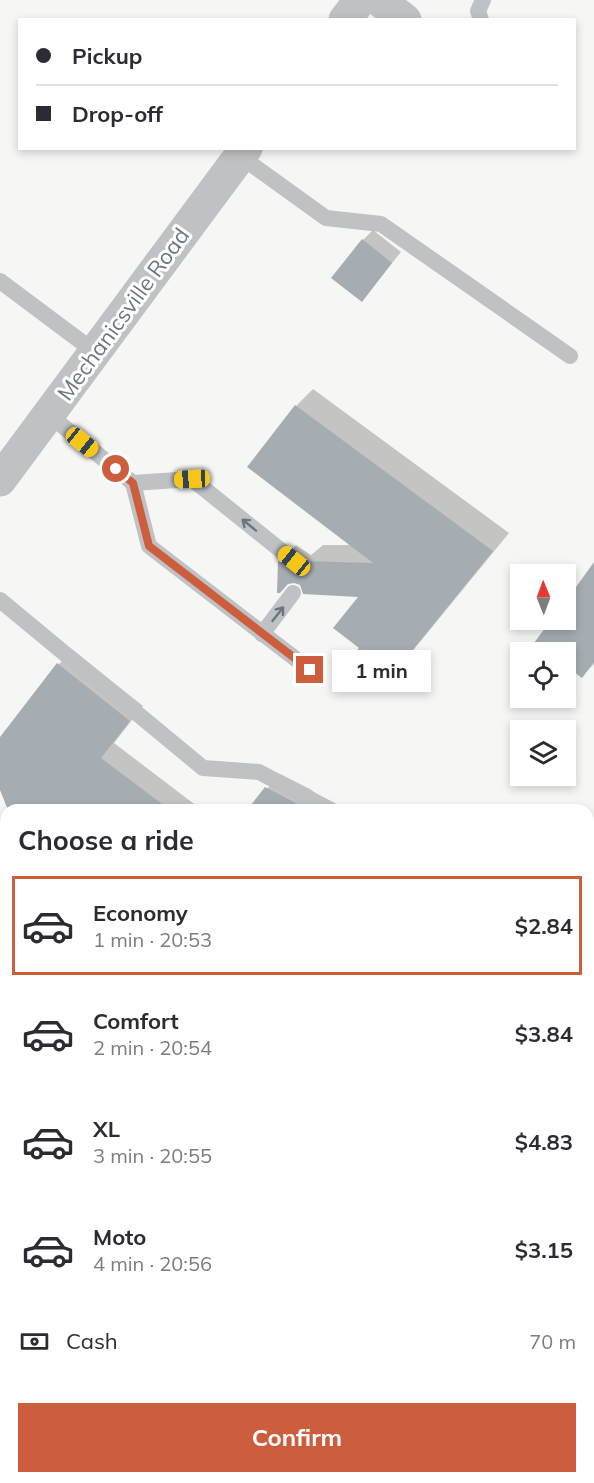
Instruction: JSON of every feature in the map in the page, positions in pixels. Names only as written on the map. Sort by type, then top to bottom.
[{"type":"street","points":[[346,18],[360,0]]},
{"type":"street","points":[[379,0],[402,18]]},
{"type":"street","name":"Mechanicsville Road","points":[[0,480],[243,152]]},
{"type":"lane","points":[[480,18],[478,11],[483,0]]},
{"type":"lane","points":[[243,152],[326,218],[381,224],[570,356]]},
{"type":"lane","points":[[0,281],[95,352]]},
{"type":"lane","points":[[48,414],[133,483],[149,546],[310,670]]},
{"type":"lane","points":[[133,483],[192,479],[294,561]]},
{"type":"lane","points":[[262,634],[293,593]]},
{"type":"lane","points":[[0,600],[203,768],[259,772],[320,804]]},
{"type":"building","points":[[362,239],[392,263],[362,302],[331,278]]},
{"type":"building","points":[[295,405],[493,551],[385,684],[350,659],[359,648],[333,628],[358,597],[303,594],[300,585],[294,583],[288,584],[280,593],[277,593],[278,561],[293,571],[302,568],[304,561],[373,563],[247,467]]},
{"type":"building","points":[[594,562],[594,662],[582,678],[576,674],[576,642],[535,642],[544,630],[576,630],[576,587]]},
{"type":"building","points":[[57,663],[130,721],[101,758],[162,804],[6,804],[0,790],[0,737]]},
{"type":"building","points":[[265,787],[297,804],[252,804]]},
{"type":"route","points":[[116,469],[133,483],[149,546],[310,670]]}]
